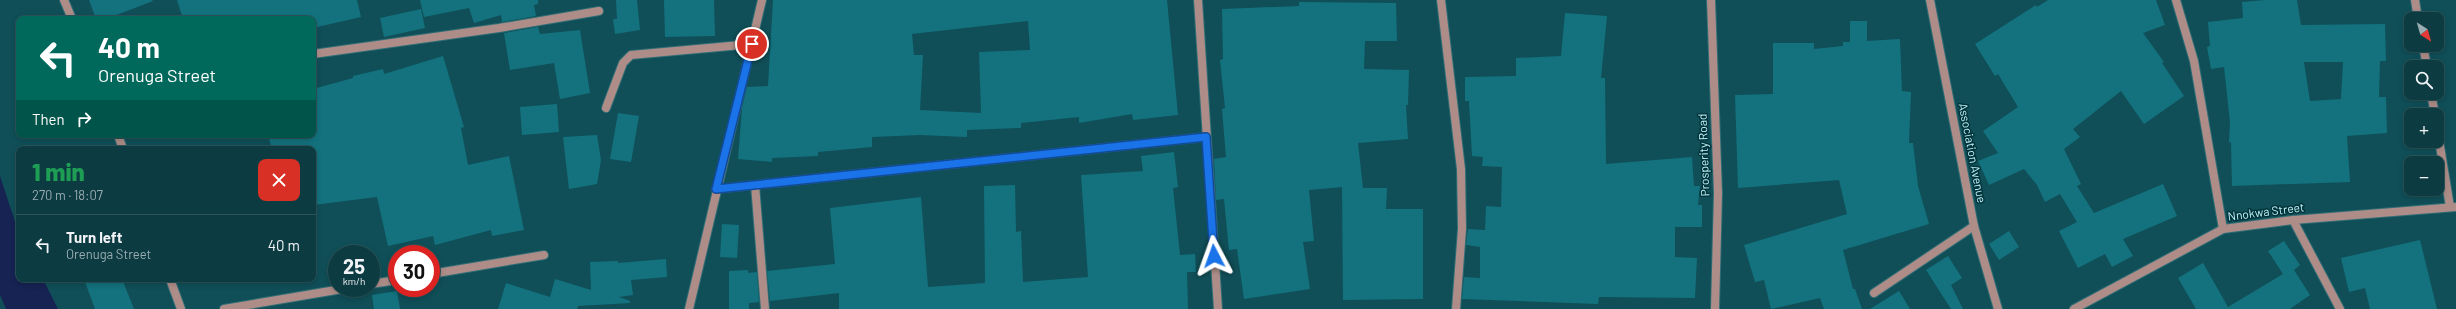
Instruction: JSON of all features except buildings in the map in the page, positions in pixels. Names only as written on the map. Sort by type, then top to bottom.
[{"type":"street","points":[[64,0],[71,16]]},
{"type":"street","points":[[689,309],[716,189],[762,0]]},
{"type":"street","points":[[1198,0],[1218,309]]},
{"type":"street","points":[[1441,0],[1461,169],[1462,228],[1456,309]]},
{"type":"street","name":"Prosperity Road","points":[[1711,0],[1718,193],[1715,309]]},
{"type":"street","name":"Association Avenue","points":[[1930,0],[1974,226],[1998,309]]},
{"type":"street","points":[[2176,0],[2194,61],[2223,229]]},
{"type":"street","points":[[2415,0],[2417,12]]},
{"type":"street","points":[[316,54],[499,28],[599,11]]},
{"type":"street","points":[[606,108],[622,63],[631,55],[752,44]]},
{"type":"street","points":[[716,189],[1206,137]]},
{"type":"street","points":[[2441,148],[2453,207]]},
{"type":"street","points":[[756,185],[765,309]]},
{"type":"street","name":"Nnokwa Street","points":[[2074,309],[2223,229],[2293,220],[2453,207]]},
{"type":"street","points":[[2293,220],[2340,309]]},
{"type":"street","points":[[1874,293],[1974,226]]},
{"type":"street","points":[[440,272],[544,255]]},
{"type":"street","points":[[171,282],[181,309]]},
{"type":"street","points":[[224,309],[328,291]]},
{"type":"water","points":[[0,176],[16,225],[16,282],[44,282],[58,309],[6,309],[0,295]]},
{"type":"route","points":[[752,44],[716,189],[1206,137],[1214,256]]}]
